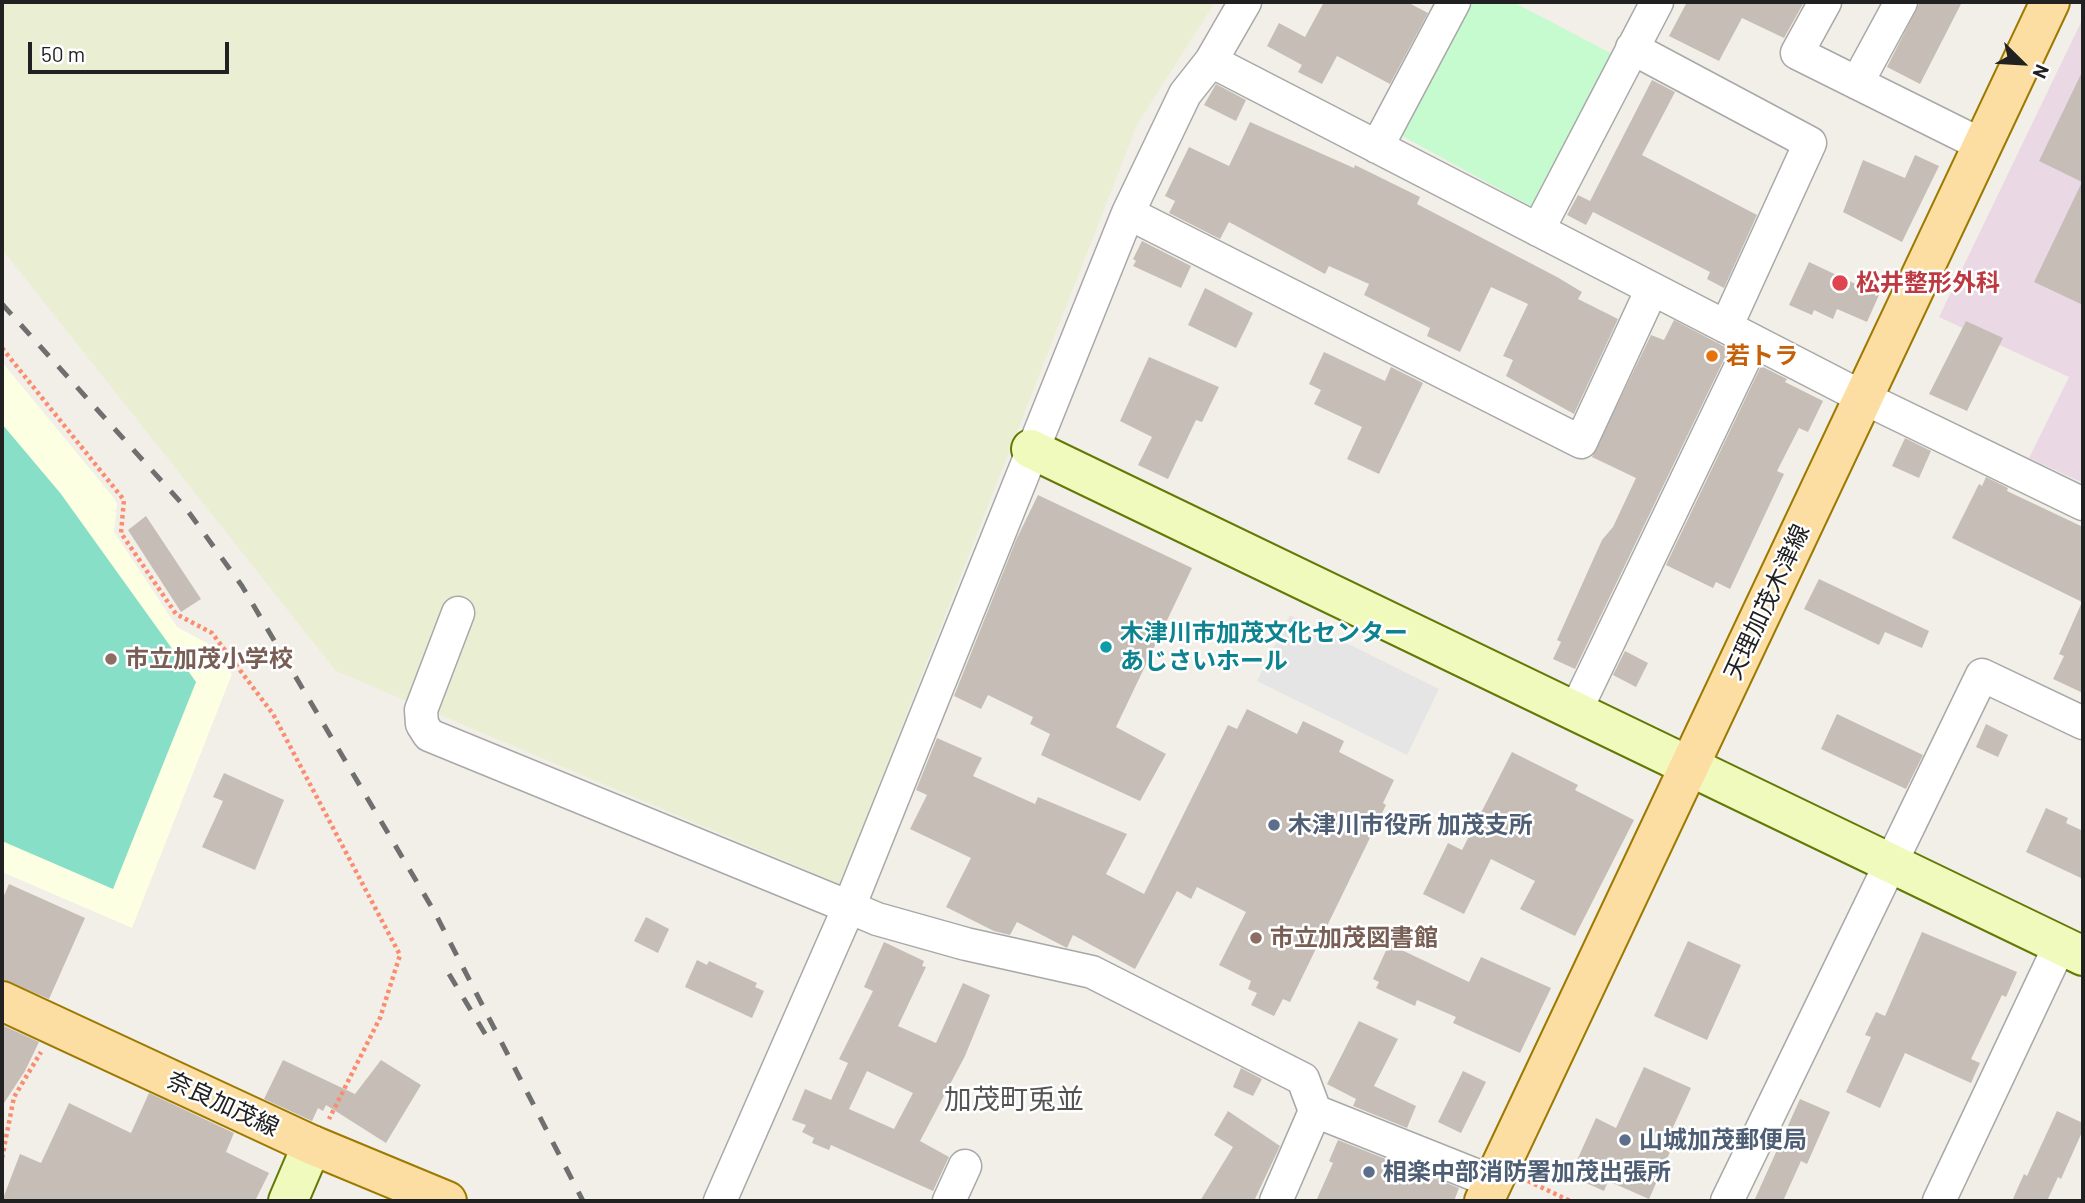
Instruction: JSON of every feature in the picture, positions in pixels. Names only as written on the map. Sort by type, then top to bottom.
[{"type":"main road","name":"天理加茂木津線","points":[[1489,1192],[2050,2]]},
{"type":"main road","name":"奈良加茂線","points":[[2,1001],[312,1145],[447,1201]]},
{"type":"street","points":[[720,1201],[849,907],[1128,213],[1185,94],[1211,61],[1245,2]]},
{"type":"street","points":[[1377,147],[1454,2]]},
{"type":"street","points":[[1538,230],[1657,2]]},
{"type":"street","points":[[1825,2],[1797,53],[1982,145]]},
{"type":"street","points":[[1857,83],[1901,2]]},
{"type":"street","points":[[1575,712],[1740,334],[1810,143],[1632,48]]},
{"type":"street","points":[[1211,61],[1862,397],[2083,504]]},
{"type":"street","points":[[1128,213],[1581,442],[1652,289]]},
{"type":"street","points":[[1031,449],[2072,950],[1939,1201]]},
{"type":"street","points":[[458,613],[421,710],[422,724],[429,735],[889,923],[1104,978],[1303,1079],[1315,1111],[1276,1201]]},
{"type":"street","points":[[1727,1201],[1982,675],[2083,722]]},
{"type":"street","points":[[1315,1111],[1489,1192]]},
{"type":"street","points":[[288,1201],[312,1145]]},
{"type":"street","points":[[949,1201],[965,1166]]},
{"type":"path","points":[[2,348],[124,500],[121,533],[176,614],[212,633],[273,714],[400,955],[380,1018],[327,1125],[312,1145]]},
{"type":"path","points":[[2,1158],[14,1097],[56,1027]]},
{"type":"shaded area","points":[[2,2],[1215,2],[1137,125],[840,884],[336,671],[2,249]]},
{"type":"shaded area","points":[[2083,18],[2083,483],[2029,458],[2069,377],[1939,317]]},
{"type":"shaded area","name":"市立加茂小学校","points":[[2,362],[114,498],[117,504],[114,532],[177,627],[207,643],[232,674],[132,928],[2,872]]},
{"type":"shaded area","points":[[1290,615],[1439,689],[1407,755],[1257,681]]},
{"type":"green space","points":[[1463,2],[1513,2],[1616,56],[1536,209],[1393,131]]},
{"type":"green space","name":"市立加茂小学校","points":[[2,424],[61,494],[196,682],[113,889],[2,841]]},
{"type":"building","points":[[1324,2],[1407,2],[1428,13],[1390,84],[1337,56],[1322,84],[1298,72],[1302,65],[1267,46],[1279,23],[1305,37]]},
{"type":"building","points":[[1687,2],[1804,2],[1784,38],[1742,18],[1719,61],[1669,36]]},
{"type":"building","points":[[1920,2],[1962,2],[1920,84],[1887,67]]},
{"type":"building","points":[[2083,70],[2083,305],[2034,282],[2082,182],[2039,161]]},
{"type":"building","points":[[1652,80],[1675,92],[1642,155],[1757,215],[1724,288],[1707,279],[1710,272],[1593,212],[1586,225],[1567,215],[1578,195],[1590,201]]},
{"type":"building","points":[[1216,84],[1246,100],[1236,121],[1204,105]]},
{"type":"building","points":[[1250,122],[1354,168],[1355,165],[1420,197],[1417,204],[1557,277],[1582,292],[1578,299],[1618,319],[1574,414],[1506,376],[1513,360],[1503,356],[1528,304],[1491,287],[1460,352],[1427,336],[1430,328],[1364,295],[1369,284],[1329,266],[1325,274],[1229,222],[1220,239],[1169,213],[1175,201],[1165,196],[1189,147],[1229,166]]},
{"type":"building","points":[[1915,155],[1939,166],[1902,242],[1843,212],[1863,160],[1905,178]]},
{"type":"building","points":[[1142,241],[1191,266],[1181,288],[1133,266],[1136,261],[1133,259]]},
{"type":"building","points":[[1809,262],[1879,295],[1867,322],[1837,309],[1833,319],[1814,310],[1812,315],[1789,305]]},
{"type":"building","points":[[1205,288],[1253,313],[1236,348],[1188,325]]},
{"type":"building","points":[[1674,320],[1729,349],[1575,669],[1553,659],[1561,642],[1557,640],[1602,540],[1613,527],[1636,478],[1592,457],[1651,335],[1664,340]]},
{"type":"building","points":[[1966,321],[2003,338],[1967,411],[1929,394]]},
{"type":"building","points":[[1324,352],[1385,381],[1391,367],[1423,383],[1379,474],[1347,459],[1362,427],[1314,404],[1321,390],[1309,384]]},
{"type":"building","points":[[1149,357],[1219,387],[1202,422],[1196,420],[1168,479],[1138,465],[1152,437],[1120,421]]},
{"type":"building","points":[[1761,366],[1787,379],[1785,382],[1823,401],[1808,432],[1799,428],[1777,471],[1784,474],[1730,589],[1716,582],[1713,588],[1666,565]]},
{"type":"building","points":[[1905,438],[1931,451],[1919,478],[1892,466]]},
{"type":"building","points":[[1986,477],[2008,488],[2007,491],[2083,527],[2083,693],[2053,679],[2064,656],[2059,654],[2082,602],[1952,538],[1979,484],[1982,486]]},
{"type":"building","points":[[1038,495],[1192,568],[1116,727],[1166,754],[1140,801],[1041,755],[1050,734],[1030,724],[1033,717],[988,695],[981,709],[954,696],[1016,540]]},
{"type":"building","points":[[146,516],[201,599],[181,612],[128,530]]},
{"type":"building","points":[[1819,579],[1929,631],[1922,648],[1885,632],[1879,645],[1804,609]]},
{"type":"building","points":[[1625,651],[1648,663],[1636,687],[1613,675]]},
{"type":"building","points":[[1247,709],[1297,734],[1303,721],[1344,741],[1339,752],[1394,780],[1383,803],[1386,805],[1290,1002],[1283,999],[1274,1016],[1251,1005],[1257,993],[1248,989],[1251,981],[1219,965],[1246,912],[1197,887],[1191,899],[1177,891],[1135,969],[1073,935],[1067,948],[1017,922],[1010,935],[994,931],[946,907],[971,858],[910,829],[927,795],[916,790],[937,738],[982,758],[973,776],[1035,804],[1038,797],[1127,834],[1106,874],[1144,894],[1228,725],[1237,729]]},
{"type":"building","points":[[1837,714],[1923,755],[1906,789],[1821,749]]},
{"type":"building","points":[[1986,724],[2008,735],[1998,757],[1976,747]]},
{"type":"building","points":[[1512,752],[1578,785],[1575,790],[1634,820],[1575,936],[1520,909],[1535,881],[1491,859],[1464,914],[1423,894],[1448,843],[1462,850]]},
{"type":"building","points":[[224,773],[284,800],[255,870],[202,847],[223,801],[213,797]]},
{"type":"building","points":[[2046,808],[2068,818],[2066,823],[2083,831],[2083,879],[2026,852]]},
{"type":"building","points":[[9,884],[85,918],[49,999],[2,979],[2,900]]},
{"type":"building","points":[[646,917],[669,929],[658,953],[634,941]]},
{"type":"building","points":[[1922,932],[2017,972],[2006,997],[2002,995],[1971,1059],[1980,1063],[1971,1083],[1905,1053],[1880,1108],[1846,1092],[1871,1037],[1865,1035],[1876,1012],[1885,1016]]},
{"type":"building","points":[[1688,941],[1741,965],[1707,1040],[1654,1016]]},
{"type":"building","points":[[884,942],[924,961],[922,966],[926,967],[898,1026],[936,1043],[963,983],[990,995],[965,1056],[920,1141],[949,1157],[933,1191],[831,1145],[829,1150],[812,1143],[814,1138],[802,1132],[806,1125],[792,1120],[805,1089],[831,1100],[848,1063],[839,1059],[873,991],[864,987]],"holes":[[[867,1071],[913,1093],[894,1129],[849,1109]]]},
{"type":"building","points":[[1389,944],[1469,982],[1481,957],[1551,988],[1520,1053],[1453,1023],[1456,1017],[1417,1000],[1415,1006],[1376,988],[1379,982],[1373,979]]},
{"type":"building","points":[[697,960],[707,965],[709,961],[757,983],[755,987],[764,991],[752,1018],[685,987]]},
{"type":"building","points":[[1359,1021],[1398,1039],[1374,1086],[1416,1106],[1407,1128],[1353,1106],[1356,1099],[1327,1084]]},
{"type":"building","points":[[2,1025],[39,1042],[25,1071],[2,1106]]},
{"type":"building","points":[[283,1060],[355,1094],[381,1060],[421,1085],[386,1143],[326,1105],[323,1111],[318,1108],[312,1121],[264,1099]]},
{"type":"building","points":[[1644,1067],[1691,1088],[1663,1149],[1670,1152],[1649,1199],[1608,1181],[1604,1191],[1570,1176],[1596,1118],[1616,1128]]},
{"type":"building","points":[[1241,1068],[1262,1079],[1253,1096],[1233,1087]]},
{"type":"building","points":[[1463,1071],[1486,1082],[1461,1133],[1438,1122]]},
{"type":"building","points":[[149,1093],[234,1133],[226,1152],[269,1173],[255,1201],[2,1201],[20,1154],[41,1163],[69,1103],[131,1133]]},
{"type":"building","points":[[1800,1099],[1830,1112],[1807,1164],[1801,1161],[1783,1201],[1754,1201]]},
{"type":"building","points":[[1228,1111],[1280,1146],[1254,1201],[1200,1201],[1233,1147],[1214,1135]]},
{"type":"building","points":[[2057,1111],[2083,1123],[2083,1130],[2061,1179],[2058,1177],[2047,1201],[2012,1201],[2024,1174],[2027,1176]]},
{"type":"building","points":[[1338,1140],[1459,1188],[1454,1201],[1316,1201],[1333,1163],[1329,1161]]},
{"type":"railway","points":[[2,304],[185,507],[242,586],[434,911],[583,1201]]},
{"type":"railway","points":[[449,974],[487,1037]]},
{"type":"place","name":"松井整形外科","points":[[1840,283]]},
{"type":"place","name":"若トラ","points":[[1712,356]]},
{"type":"place","name":"木津川市加茂文化センター あじさいホール","points":[[1106,647]]},
{"type":"place","name":"市立加茂小学校","points":[[111,659]]},
{"type":"place","name":"木津川市役所 加茂支所","points":[[1274,825]]},
{"type":"place","name":"市立加茂図書館","points":[[1256,938]]},
{"type":"place","name":"山城加茂郵便局","points":[[1625,1140]]},
{"type":"place","name":"相楽中部消防署加茂出張所","points":[[1369,1172]]},
{"type":"district","name":"加茂町兎並","points":[[1014,1100]]}]
